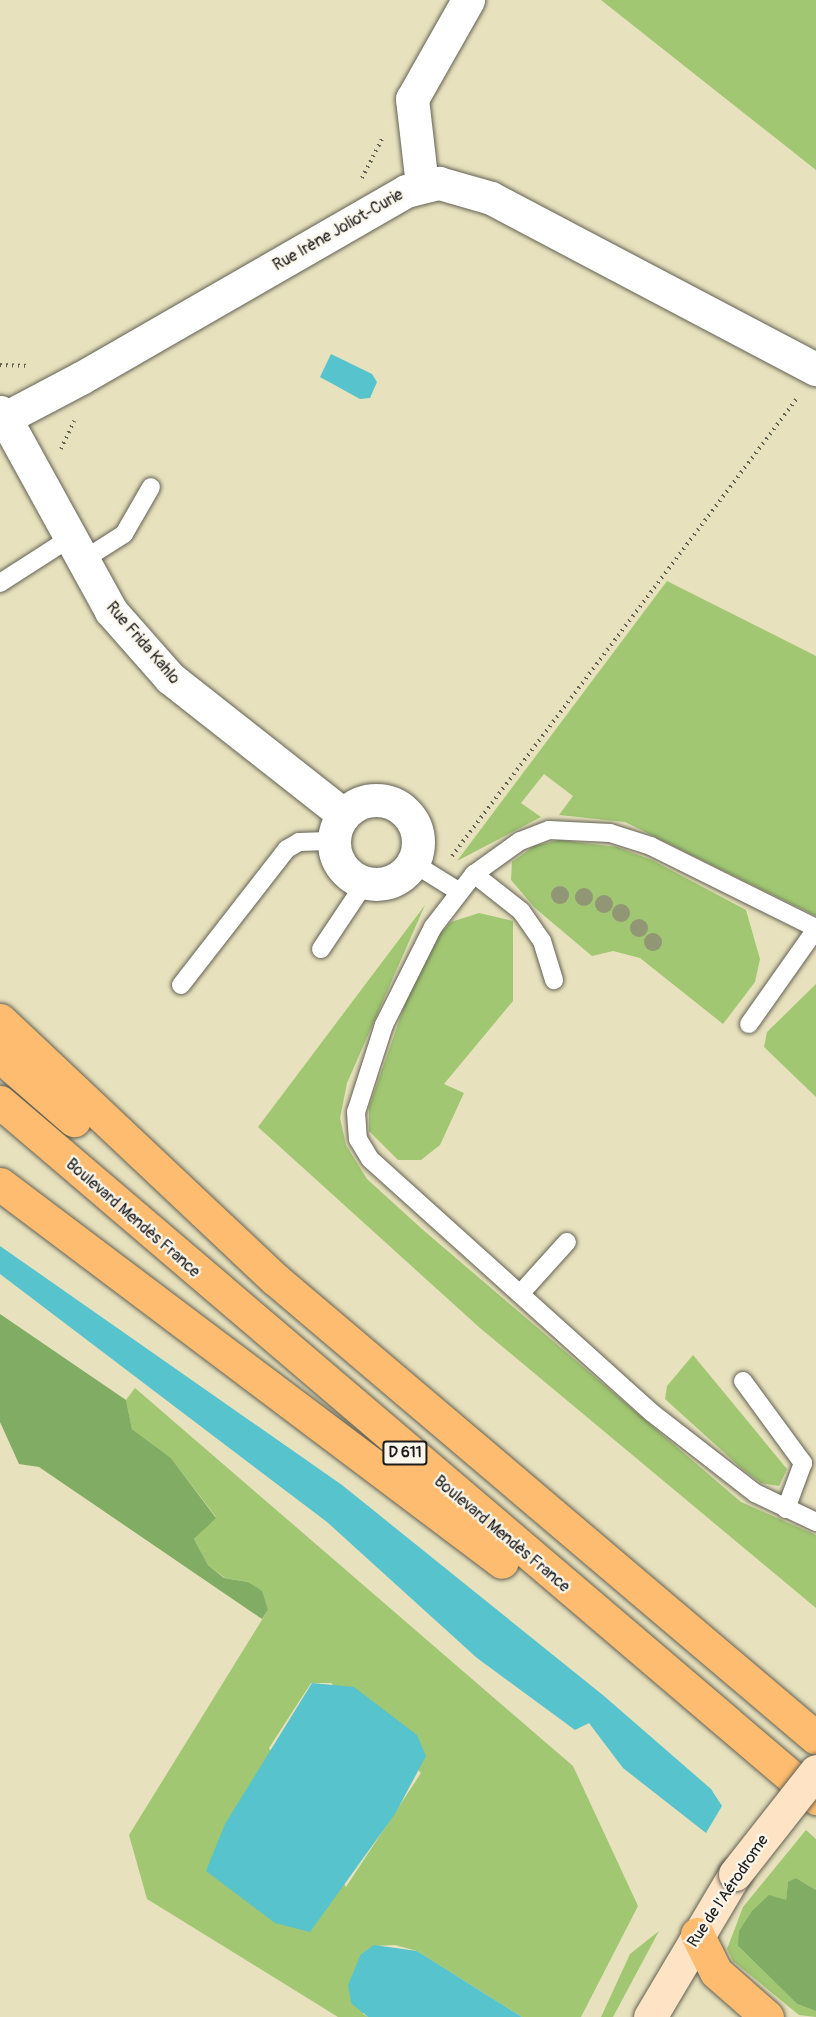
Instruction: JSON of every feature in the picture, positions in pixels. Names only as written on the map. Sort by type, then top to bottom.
[{"type":"main road","points":[[0,1020],[275,1279]]},
{"type":"main road","name":"D 611","points":[[0,1056],[148,1183],[275,1279],[816,1738]]},
{"type":"main road","name":"Boulevard Mendès France","points":[[0,1102],[816,1798]]},
{"type":"main road","points":[[0,1184],[343,1440],[816,1806]]},
{"type":"main road","points":[[697,1934],[716,1972],[767,2017]]},
{"type":"street","points":[[422,185],[410,114],[417,84],[468,0]]},
{"type":"street","name":"Rue Irène Joliot-Curie","points":[[2,415],[422,185],[459,185],[490,198],[804,386]]},
{"type":"street","name":"Rue Frida Kahlo","points":[[2,415],[74,551],[111,611],[170,678],[339,828]]},
{"type":"street","points":[[367,801],[400,808],[418,836],[424,870],[392,881],[365,883],[342,867],[339,828],[367,801]]},
{"type":"street","name":"Rue de l'Aérodrome","points":[[650,2017],[697,1934],[735,1874],[816,1771]]},
{"type":"lane","points":[[0,583],[74,551],[124,534],[151,487]]},
{"type":"lane","points":[[181,985],[287,849],[299,842],[339,828]]},
{"type":"lane","points":[[749,1024],[816,929],[651,846],[610,833],[549,830],[493,857],[474,874],[458,891],[408,970],[384,1025],[356,1112],[358,1139],[370,1160],[715,1464],[786,1509],[816,1522]]},
{"type":"lane","points":[[424,870],[458,891]]},
{"type":"lane","points":[[474,874],[521,911],[542,941],[554,980]]},
{"type":"lane","points":[[321,949],[365,883]]},
{"type":"lane","points":[[520,1294],[567,1242]]},
{"type":"lane","points":[[743,1381],[803,1463],[786,1509]]},
{"type":"path","points":[[360,181],[393,117],[410,114]]},
{"type":"path","points":[[0,365],[35,366]]},
{"type":"path","points":[[424,870],[804,386]]},
{"type":"path","points":[[34,473],[59,454],[76,415]]},
{"type":"green space","points":[[601,0],[816,0],[816,170]]},
{"type":"green space","points":[[667,581],[816,656],[816,916],[625,822],[559,815],[573,796],[544,774],[521,803],[541,817],[457,861]]},
{"type":"green space","points":[[559,840],[617,847],[652,860],[746,910],[760,959],[755,982],[723,1024],[640,958],[613,951],[592,956],[535,908],[511,880],[512,862],[534,846]]},
{"type":"green space","points":[[425,905],[347,1083],[340,1118],[346,1145],[367,1179],[422,1229],[741,1502],[816,1535],[816,1608],[480,1328],[258,1127]]},
{"type":"green space","points":[[479,913],[513,921],[513,1001],[444,1084],[464,1093],[440,1145],[421,1160],[398,1160],[369,1131],[369,1107],[410,990],[439,935],[451,922]]},
{"type":"green space","points":[[816,984],[816,1097],[764,1047],[767,1032]]},
{"type":"green space","points":[[0,1314],[126,1400],[132,1429],[171,1458],[216,1518],[194,1539],[208,1565],[224,1578],[248,1582],[262,1591],[268,1610],[262,1619],[39,1467],[19,1464],[0,1422]]},
{"type":"green space","points":[[693,1355],[787,1469],[779,1486],[761,1483],[740,1467],[665,1399],[667,1386]]},
{"type":"green space","points":[[135,1388],[573,1766],[638,1906],[581,2017],[522,2017],[417,1951],[395,1945],[374,1946],[361,1954],[363,2014],[368,2017],[338,2017],[147,1899],[129,1835],[268,1610],[248,1582],[225,1578],[208,1565],[194,1539],[216,1517],[171,1458],[132,1429],[126,1400]],"holes":[[[311,1683],[331,1683],[421,1773],[346,1887],[269,1748]]]},
{"type":"green space","points":[[806,1830],[816,1839],[816,1890],[796,1878],[788,1883],[786,1901],[738,1946],[797,2004],[816,2011],[816,2017],[799,2015],[733,1961],[727,1949],[743,1907]]},
{"type":"green space","points":[[796,1878],[816,1890],[816,2011],[797,2004],[738,1946],[739,1931],[752,1911],[769,1895],[786,1900],[788,1882]]},
{"type":"green space","points":[[659,1931],[613,2017],[601,2017],[630,1954]]},
{"type":"water","points":[[331,354],[372,374],[377,382],[370,398],[360,399],[320,377]]},
{"type":"water","points":[[0,1246],[342,1485],[604,1696],[711,1789],[722,1806],[706,1833],[623,1768],[589,1723],[575,1730],[477,1658],[327,1522],[0,1274]]},
{"type":"water","points":[[312,1683],[354,1687],[417,1735],[426,1756],[395,1814],[310,1932],[275,1923],[206,1871],[225,1824]]},
{"type":"water","points":[[374,1945],[417,1951],[522,2017],[368,2017],[351,2003],[348,1985],[361,1954]]}]
